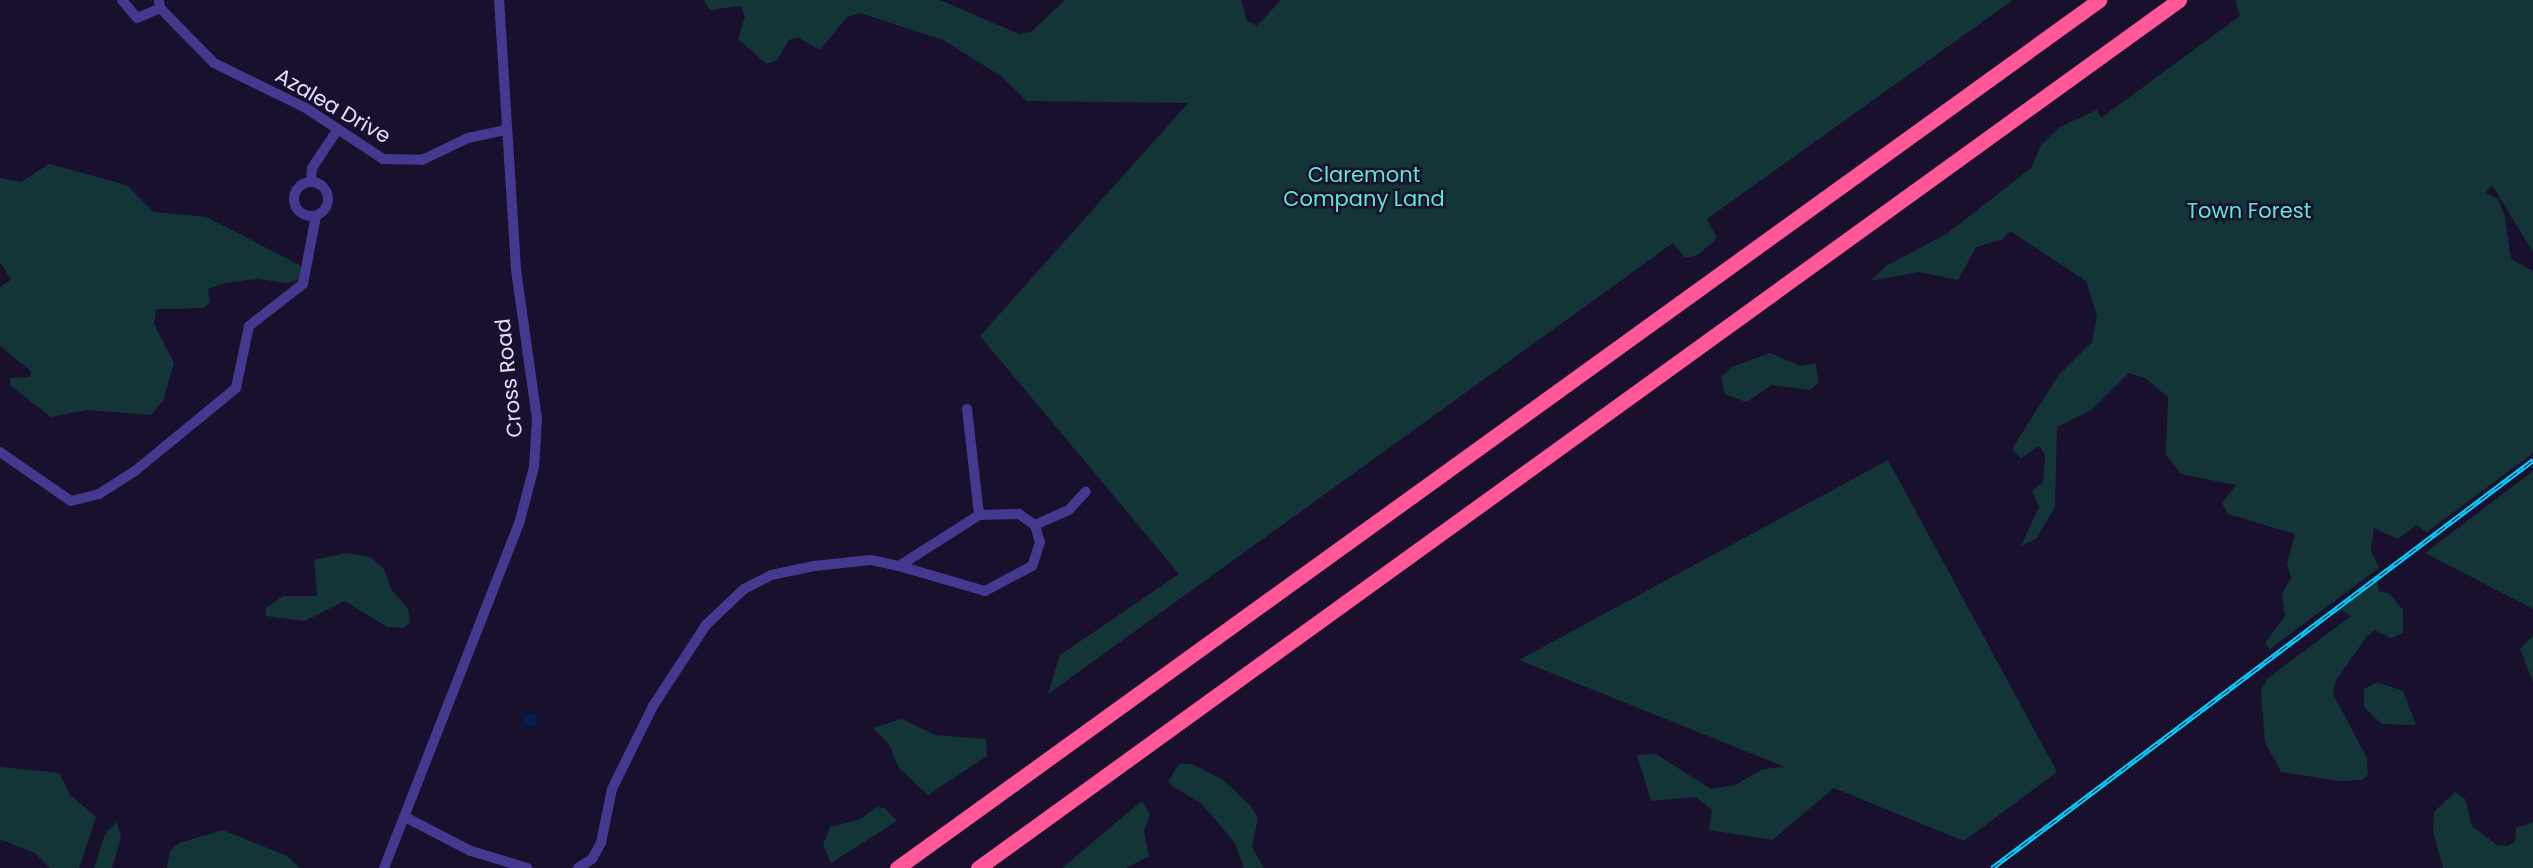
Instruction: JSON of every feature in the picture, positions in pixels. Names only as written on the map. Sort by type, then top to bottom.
[{"type":"highway","points":[[897,868],[2099,0]]},
{"type":"highway","points":[[978,868],[2179,0]]},
{"type":"street","name":"Azalea Drive","points":[[123,0],[137,18],[160,4],[214,63],[280,94],[336,132],[383,159],[404,162],[422,160],[489,130],[507,130]]},
{"type":"street","name":"Cross Road","points":[[384,868],[519,524],[534,467],[537,419],[516,269],[500,0]]},
{"type":"street","points":[[311,182],[312,168],[336,132]]},
{"type":"street","points":[[311,182],[300,186],[294,201],[304,215],[316,216]]},
{"type":"street","points":[[0,452],[71,501],[99,494],[135,471],[236,388],[249,326],[303,284],[316,216],[327,205],[327,194],[311,182]]},
{"type":"street","points":[[967,409],[980,515]]},
{"type":"street","points":[[1035,525],[1069,510],[1086,490]]},
{"type":"street","points":[[578,868],[598,849],[612,789],[649,713],[720,610],[771,575],[847,561],[898,566],[985,591],[1032,566],[1040,542],[1035,525],[1019,514],[980,515],[898,566]]},
{"type":"street","points":[[405,817],[469,851],[527,868]]},
{"type":"green space","name":"Claremont Company Land","points":[[703,0],[940,0],[1019,34],[1031,32],[1065,0],[1241,0],[1247,21],[1257,26],[1281,0],[2013,0],[1707,219],[1717,238],[1698,255],[1685,258],[1673,243],[1048,694],[1060,655],[1179,574],[980,336],[1188,103],[1027,101],[1001,76],[943,40],[860,13],[847,17],[820,50],[798,37],[789,40],[777,60],[767,64],[738,39],[745,17],[741,6],[710,10]]},
{"type":"green space","name":"Town Forest","points":[[2235,0],[2533,0],[2533,252],[2492,185],[2485,193],[2498,199],[2504,213],[2511,259],[2533,271],[2533,453],[2427,532],[2416,525],[2398,539],[2374,528],[2371,551],[2379,568],[2270,649],[2265,643],[2285,616],[2282,594],[2291,578],[2287,564],[2295,534],[2228,514],[2222,503],[2236,485],[2181,474],[2166,455],[2168,397],[2145,378],[2129,373],[2091,410],[2057,427],[2055,507],[2036,539],[2021,546],[2039,507],[2032,491],[2043,482],[2045,454],[2039,446],[2021,458],[2012,449],[2058,376],[2092,342],[2097,316],[2086,281],[2010,231],[2003,239],[1976,247],[1958,280],[1919,272],[1870,281],[1886,266],[1948,233],[2031,168],[2041,145],[2060,127],[2097,110],[2101,118],[2240,16]]},
{"type":"green space","points":[[49,164],[127,185],[153,212],[207,217],[303,267],[305,278],[287,283],[258,279],[225,283],[208,289],[210,302],[204,308],[156,309],[154,324],[174,363],[163,401],[151,415],[87,410],[51,417],[10,385],[10,378],[30,377],[31,371],[0,346],[0,287],[11,280],[0,262],[0,178],[21,182]]},
{"type":"green space","points":[[1770,353],[1800,366],[1816,363],[1818,383],[1810,390],[1772,385],[1746,402],[1725,394],[1721,377],[1732,367]]},
{"type":"green space","points":[[1888,460],[2057,772],[1964,841],[1834,788],[1772,840],[1709,830],[1712,810],[1696,797],[1651,801],[1637,755],[1656,754],[1711,789],[1735,785],[1763,769],[1785,767],[1519,660]]},
{"type":"green space","points":[[2533,471],[2533,609],[2425,553]]},
{"type":"green space","points":[[347,553],[370,557],[384,569],[392,591],[408,608],[410,623],[404,628],[387,627],[345,601],[305,621],[266,616],[266,608],[283,596],[317,596],[314,560]]},
{"type":"green space","points":[[2377,579],[2379,592],[2389,593],[2403,610],[2403,633],[2391,638],[2375,630],[2367,636],[2336,680],[2333,694],[2367,758],[2368,774],[2362,780],[2339,781],[2281,772],[2265,742],[2261,690],[2268,678],[2351,616],[2341,610]]},
{"type":"green space","points":[[2533,636],[2533,682],[2520,649]]},
{"type":"green space","points":[[2377,682],[2403,691],[2416,725],[2382,724],[2364,707],[2364,689]]},
{"type":"green space","points":[[902,719],[935,735],[986,739],[987,756],[928,795],[899,768],[889,744],[873,728]]},
{"type":"green space","points":[[1179,764],[1192,764],[1223,780],[1251,806],[1258,818],[1252,847],[1264,868],[1244,868],[1235,843],[1202,804],[1168,782]]},
{"type":"green space","points":[[0,767],[59,773],[70,795],[96,817],[79,868],[50,868],[35,853],[0,839]]},
{"type":"green space","points":[[2455,792],[2465,799],[2472,826],[2497,845],[2508,846],[2515,841],[2516,828],[2533,822],[2533,868],[2443,868],[2433,832],[2434,812]]},
{"type":"green space","points":[[1142,801],[1150,814],[1144,831],[1149,856],[1126,868],[1062,868]]},
{"type":"green space","points":[[876,807],[885,808],[897,821],[831,863],[823,845],[830,827],[861,819]]},
{"type":"green space","points":[[117,822],[121,837],[112,868],[94,868],[105,834]]},
{"type":"green space","points":[[223,830],[287,856],[300,868],[167,868],[170,851],[179,843]]},
{"type":"water","points":[[528,713],[534,713],[538,720],[534,727],[528,727],[524,723],[524,717]]},
{"type":"railway","points":[[1992,868],[2533,460]]}]
